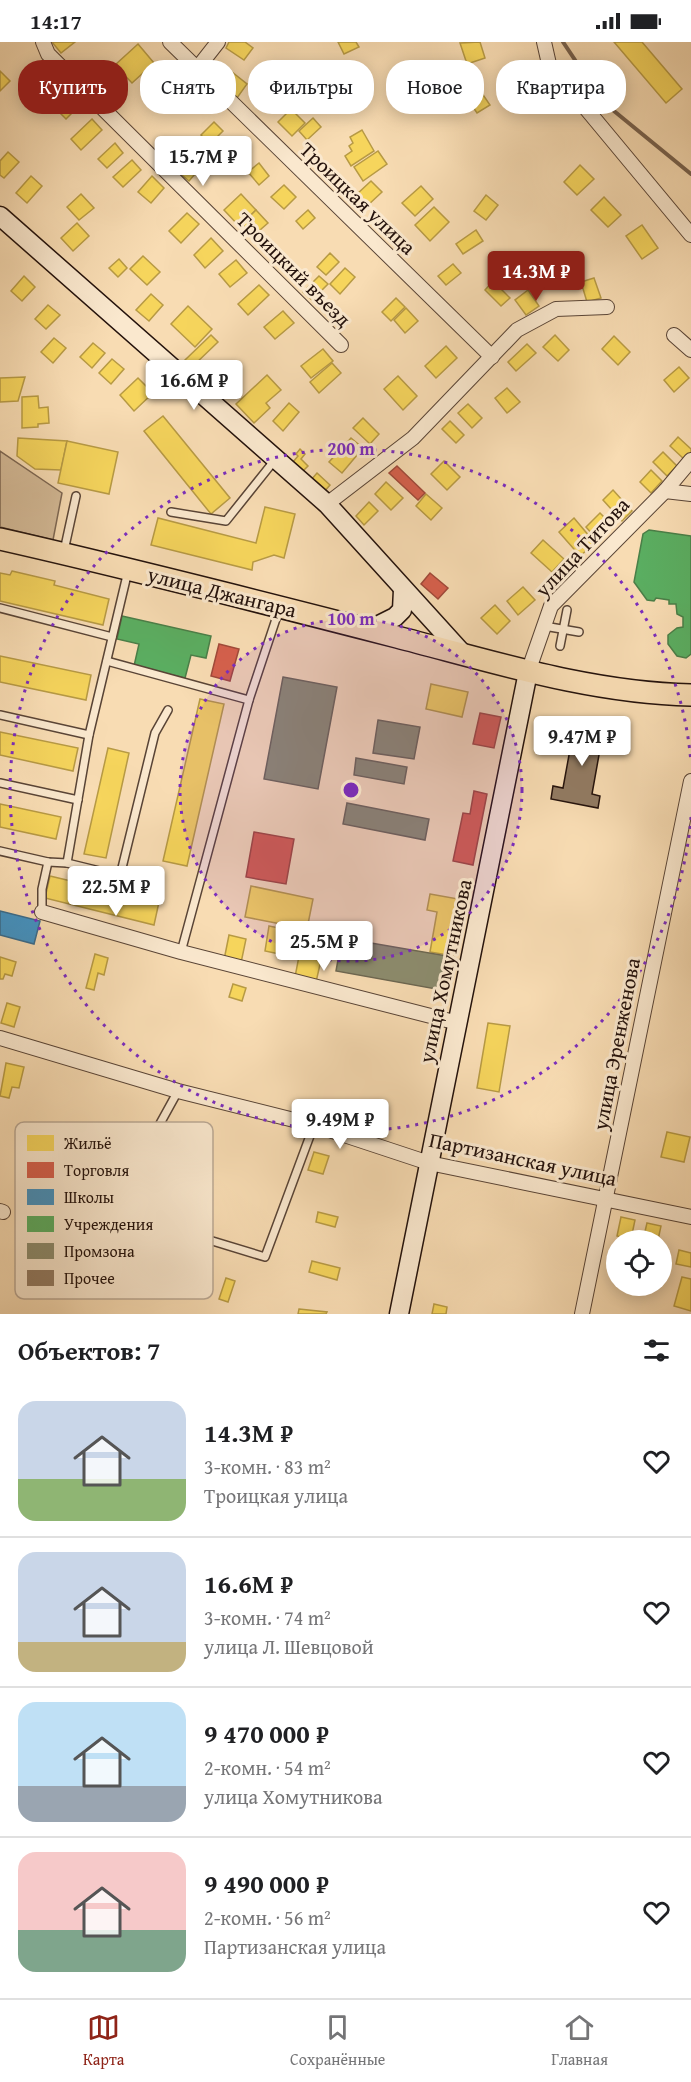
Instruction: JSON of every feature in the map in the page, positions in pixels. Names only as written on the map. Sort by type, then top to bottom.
[{"type":"main road","name":"улица Джангара","points":[[0,539],[128,568],[528,672],[626,691],[691,695]]},
{"type":"street","name":"Троицкий въезд","points":[[43,42],[48,54],[341,345]]},
{"type":"street","name":"Троицкая улица","points":[[170,42],[187,60]]},
{"type":"street","points":[[204,60],[218,42]]},
{"type":"street","points":[[544,42],[549,64],[691,235]]},
{"type":"street","name":"Троицкая улица","points":[[236,109],[492,357]]},
{"type":"street","points":[[0,216],[327,504],[463,654]]},
{"type":"street","points":[[327,504],[413,438],[517,330],[556,309],[607,307]]},
{"type":"street","points":[[674,335],[691,350]]},
{"type":"street","name":"улица Титова","points":[[528,672],[551,606],[665,490],[691,460]]},
{"type":"street","points":[[665,490],[691,494]]},
{"type":"street","points":[[404,590],[402,610],[410,640]]},
{"type":"street","points":[[369,630],[402,610]]},
{"type":"street","name":"улица Хомутникова","points":[[399,1314],[528,672]]},
{"type":"street","name":"улица Эренженова","points":[[582,1314],[691,781]]},
{"type":"street","points":[[42,912],[182,952],[458,1023]]},
{"type":"street","name":"Партизанская улица","points":[[0,1038],[178,1091],[314,1125],[429,1163],[691,1217]]},
{"type":"lane","points":[[171,512],[226,520],[276,459]]},
{"type":"lane","points":[[63,553],[75,496]]},
{"type":"lane","points":[[68,863],[89,735],[128,568]]},
{"type":"lane","points":[[0,608],[112,637]]},
{"type":"lane","points":[[182,952],[249,700],[280,608]]},
{"type":"lane","points":[[560,646],[567,610]]},
{"type":"lane","points":[[544,626],[579,632]]},
{"type":"lane","points":[[106,662],[249,700]]},
{"type":"lane","points":[[0,851],[48,862],[68,863],[120,876],[155,733],[168,710]]},
{"type":"lane","points":[[0,715],[89,735]]},
{"type":"lane","points":[[0,783],[78,800]]},
{"type":"lane","points":[[42,912],[42,889],[48,862]]},
{"type":"lane","points":[[161,1122],[178,1091]]},
{"type":"lane","points":[[213,1241],[265,1257],[314,1125]]},
{"type":"shaded area","points":[[0,451],[62,493],[53,540],[0,527]]},
{"type":"building: Жильё","points":[[52,42],[75,42],[61,53]]},
{"type":"building: Жильё","points":[[229,42],[245,42],[253,48],[244,60],[226,48]]},
{"type":"building: Жильё","points":[[338,42],[356,42],[359,47],[344,54]]},
{"type":"building: Жильё","points":[[480,42],[485,58],[466,60],[460,43]]},
{"type":"building: Жильё","points":[[614,42],[642,42],[682,89],[666,103]]},
{"type":"building: Жильё","points":[[138,44],[151,60],[140,60],[140,76],[132,83],[128,79],[128,60],[120,60]]},
{"type":"building: Жильё","points":[[0,71],[10,81],[0,91]]},
{"type":"building: Жильё","points":[[236,75],[247,84],[236,97]]},
{"type":"building: Жильё","points":[[484,96],[490,105],[484,109]]},
{"type":"building: Жильё","points":[[61,114],[71,114],[66,119]]},
{"type":"building: Жильё","points":[[286,114],[296,114],[305,123],[292,136],[278,122]]},
{"type":"building: Жильё","points":[[313,118],[321,127],[307,140],[299,131]]},
{"type":"building: Жильё","points":[[92,119],[102,130],[81,150],[71,139]]},
{"type":"building: Жильё","points":[[214,122],[223,131],[210,144],[201,135]]},
{"type":"building: Жильё","points":[[362,130],[374,151],[351,166],[345,156],[352,151],[349,146],[353,143],[350,137]]},
{"type":"building: Жильё","points":[[115,143],[123,153],[107,168],[98,159]]},
{"type":"building: Жильё","points":[[236,143],[245,153],[230,167],[221,157]]},
{"type":"building: Жильё","points":[[378,151],[387,164],[363,181],[354,167]]},
{"type":"building: Жильё","points":[[8,152],[19,162],[4,178],[0,175],[0,161]]},
{"type":"building: Жильё","points":[[188,157],[201,167],[189,181],[177,171]]},
{"type":"building: Жильё","points":[[132,160],[141,170],[123,187],[113,177]]},
{"type":"building: Жильё","points":[[259,163],[269,176],[259,185],[248,172]]},
{"type":"building: Жильё","points":[[580,165],[594,179],[577,195],[564,182]]},
{"type":"building: Жильё","points":[[31,176],[42,186],[27,203],[16,193]]},
{"type":"building: Жильё","points":[[152,176],[164,188],[151,203],[138,192]]},
{"type":"building: Жильё","points":[[371,181],[382,192],[367,206],[356,195]]},
{"type":"building: Жильё","points":[[284,185],[296,197],[284,209],[271,197]]},
{"type":"building: Жильё","points":[[421,186],[433,199],[415,216],[402,203]]},
{"type":"building: Жильё","points":[[81,194],[94,208],[79,220],[67,207]]},
{"type":"building: Жильё","points":[[241,194],[256,210],[239,226],[224,210]]},
{"type":"building: Жильё","points":[[486,195],[498,205],[486,220],[474,211]]},
{"type":"building: Жильё","points":[[604,197],[621,215],[608,227],[591,210]]},
{"type":"building: Жильё","points":[[434,207],[449,222],[430,241],[415,225]]},
{"type":"building: Жильё","points":[[256,210],[268,223],[253,236],[242,224]]},
{"type":"building: Жильё","points":[[308,210],[315,218],[303,229],[296,221]]},
{"type":"building: Жильё","points":[[187,213],[199,224],[181,243],[169,231]]},
{"type":"building: Жильё","points":[[77,223],[89,236],[73,251],[61,238]]},
{"type":"building: Жильё","points":[[642,225],[658,248],[642,259],[626,236]]},
{"type":"building: Жильё","points":[[476,230],[483,241],[463,254],[456,244]]},
{"type":"building: Жильё","points":[[211,238],[223,251],[205,268],[194,255]]},
{"type":"building: Жильё","points":[[330,253],[339,262],[326,275],[317,267]]},
{"type":"building: Жильё","points":[[143,256],[160,272],[147,285],[130,269]]},
{"type":"building: Жильё","points":[[119,259],[127,268],[118,277],[109,268]]},
{"type":"building: Жильё","points":[[236,260],[247,273],[230,287],[219,274]]},
{"type":"building: Жильё","points":[[453,264],[461,273],[446,285],[438,276]]},
{"type":"building: Жильё","points":[[345,268],[355,277],[340,294],[330,284]]},
{"type":"building: Жильё","points":[[24,276],[35,287],[22,301],[11,291]]},
{"type":"building: Жильё","points":[[319,276],[328,284],[312,300],[303,292]]},
{"type":"building: Жильё","points":[[594,278],[601,298],[587,302],[581,282]]},
{"type":"building: Жильё","points":[[493,281],[510,298],[501,306],[485,290]]},
{"type":"building: Жильё","points":[[259,285],[269,295],[248,315],[238,304]]},
{"type":"building: Жильё","points":[[528,290],[539,306],[526,315],[515,300]]},
{"type":"building: Жильё","points":[[151,294],[163,305],[149,321],[136,310]]},
{"type":"building: Жильё","points":[[396,298],[405,307],[391,321],[382,312]]},
{"type":"building: Жильё","points":[[48,305],[60,315],[46,329],[35,319]]},
{"type":"building: Жильё","points":[[188,306],[212,329],[195,347],[171,324]]},
{"type":"building: Жильё","points":[[406,308],[418,321],[405,333],[394,320]]},
{"type":"building: Жильё","points":[[283,311],[294,323],[275,339],[264,327]]},
{"type":"building: Жильё","points":[[211,335],[218,342],[192,367],[185,360]]},
{"type":"building: Жильё","points":[[555,335],[569,350],[558,361],[543,347]]},
{"type":"building: Жильё","points":[[614,336],[630,352],[618,365],[602,349]]},
{"type":"building: Жильё","points":[[54,338],[66,348],[53,363],[41,352]]},
{"type":"building: Жильё","points":[[93,343],[105,353],[92,368],[80,357]]},
{"type":"building: Жильё","points":[[527,344],[536,353],[516,371],[508,362]]},
{"type":"building: Жильё","points":[[446,346],[457,358],[436,378],[425,366]]},
{"type":"building: Жильё","points":[[323,349],[333,361],[311,378],[301,366]]},
{"type":"building: Жильё","points":[[112,359],[124,369],[111,384],[99,373]]},
{"type":"building: Жильё","points":[[332,363],[341,373],[319,393],[310,382]]},
{"type":"building: Жильё","points":[[231,367],[241,375],[232,385],[223,376]]},
{"type":"building: Жильё","points":[[679,367],[689,378],[674,392],[664,380]]},
{"type":"building: Жильё","points":[[267,375],[281,390],[266,403],[270,408],[254,423],[236,404]]},
{"type":"building: Жильё","points":[[398,376],[417,396],[403,410],[384,389]]},
{"type":"building: Жильё","points":[[25,377],[18,401],[0,402],[0,378]]},
{"type":"building: Жильё","points":[[138,378],[153,393],[134,411],[120,395]]},
{"type":"building: Жильё","points":[[507,388],[520,402],[507,413],[495,398]]},
{"type":"building: Жильё","points":[[38,396],[39,408],[48,407],[49,423],[38,424],[38,427],[22,428],[22,397]]},
{"type":"building: Жильё","points":[[289,403],[299,412],[283,431],[273,421]]},
{"type":"building: Жильё","points":[[468,404],[482,418],[472,428],[458,413]]},
{"type":"building: Жильё","points":[[163,416],[230,498],[211,514],[144,431]]},
{"type":"building: Жильё","points":[[363,418],[379,434],[370,444],[353,428]]},
{"type":"building: Жильё","points":[[450,421],[464,435],[456,443],[442,429]]},
{"type":"building: Жильё","points":[[678,437],[691,449],[691,454],[685,460],[670,446]]},
{"type":"building: Жильё","points":[[18,438],[67,441],[61,470],[35,469],[17,456]]},
{"type":"building: Жильё","points":[[351,438],[363,448],[342,473],[329,462]]},
{"type":"building: Жильё","points":[[67,441],[118,452],[109,494],[58,483]]},
{"type":"building: Жильё","points":[[300,449],[305,454],[301,459],[308,466],[303,471],[293,462]]},
{"type":"building: Жильё","points":[[663,452],[677,466],[667,476],[653,462]]},
{"type":"building: Жильё","points":[[444,461],[460,477],[447,490],[431,474]]},
{"type":"building: Жильё","points":[[651,470],[662,481],[651,493],[640,482]]},
{"type":"building: Жильё","points":[[317,473],[330,485],[324,492],[311,480]]},
{"type":"building: Жильё","points":[[386,482],[403,498],[391,510],[375,494]]},
{"type":"building: Жильё","points":[[613,490],[632,511],[622,521],[603,500]]},
{"type":"building: Жильё","points":[[426,494],[442,508],[431,520],[416,506]]},
{"type":"building: Жильё","points":[[369,502],[378,511],[364,525],[356,516]]},
{"type":"building: Жильё","points":[[265,507],[295,514],[284,558],[274,555],[253,562],[252,570],[151,545],[158,518],[256,543]]},
{"type":"building: Жильё","points":[[600,513],[609,522],[594,536],[586,527]]},
{"type":"building: Жильё","points":[[574,518],[595,543],[580,556],[559,532]]},
{"type":"building: Жильё","points":[[543,540],[564,559],[552,572],[531,553]]},
{"type":"building: Жильё","points":[[12,571],[55,581],[54,585],[109,599],[103,625],[0,601],[0,573],[10,575]]},
{"type":"building: Жильё","points":[[523,587],[535,600],[518,615],[507,601]]},
{"type":"building: Жильё","points":[[495,605],[510,621],[497,634],[481,618]]},
{"type":"building: Жильё","points":[[0,656],[91,675],[86,700],[0,682]]},
{"type":"building: Жильё","points":[[431,684],[468,692],[462,717],[426,709]]},
{"type":"building: Жильё","points":[[200,699],[224,704],[187,866],[163,861]]},
{"type":"building: Жильё","points":[[0,732],[78,748],[73,771],[0,755]]},
{"type":"building: Жильё","points":[[108,748],[129,753],[106,858],[84,854]]},
{"type":"building: Жильё","points":[[0,804],[61,817],[56,839],[0,827]]},
{"type":"building: Жильё","points":[[50,876],[159,902],[154,925],[45,898]]},
{"type":"building: Жильё","points":[[251,886],[313,899],[307,929],[245,917]]},
{"type":"building: Жильё","points":[[430,894],[464,900],[454,956],[430,952],[437,912],[427,910]]},
{"type":"building: Жильё","points":[[269,926],[294,931],[289,956],[265,951]]},
{"type":"building: Жильё","points":[[304,929],[321,932],[318,951],[300,948]]},
{"type":"building: Жильё","points":[[229,935],[246,939],[241,963],[224,960]]},
{"type":"building: Жильё","points":[[95,954],[108,958],[104,975],[98,973],[94,990],[86,988]]},
{"type":"building: Жильё","points":[[299,956],[321,960],[316,982],[295,977]]},
{"type":"building: Жильё","points":[[0,957],[16,962],[12,976],[5,974],[3,979],[0,979]]},
{"type":"building: Жильё","points":[[233,984],[246,988],[242,1001],[229,997]]},
{"type":"building: Жильё","points":[[7,1003],[20,1007],[14,1027],[1,1023]]},
{"type":"building: Жильё","points":[[488,1023],[510,1026],[499,1092],[477,1088]]},
{"type":"building: Жильё","points":[[6,1063],[24,1067],[19,1088],[12,1087],[9,1098],[0,1096]]},
{"type":"building: Жильё","points":[[667,1132],[690,1137],[684,1162],[661,1157]]},
{"type":"building: Жильё","points":[[314,1152],[329,1156],[323,1174],[308,1170]]},
{"type":"building: Жильё","points":[[318,1212],[338,1217],[335,1227],[316,1222]]},
{"type":"building: Жильё","points":[[621,1217],[635,1220],[633,1230],[618,1230]]},
{"type":"building: Жильё","points":[[647,1223],[661,1226],[660,1230],[645,1230]]},
{"type":"building: Жильё","points":[[679,1250],[691,1253],[691,1267],[676,1264]]},
{"type":"building: Жильё","points":[[312,1261],[340,1268],[337,1280],[309,1272]]},
{"type":"building: Жильё","points":[[682,1277],[691,1279],[691,1311],[674,1306]]},
{"type":"building: Жильё","points":[[226,1278],[235,1281],[228,1302],[219,1299]]},
{"type":"building: Жильё","points":[[434,1304],[447,1307],[446,1314],[432,1314]]},
{"type":"building: Жильё","points":[[299,1309],[327,1312],[326,1314],[298,1314]]},
{"type":"building: Торговля","points":[[397,466],[425,493],[418,500],[389,473]]},
{"type":"building: Торговля","points":[[430,573],[448,588],[438,599],[421,584]]},
{"type":"building: Торговля","points":[[219,644],[239,649],[230,681],[211,676]]},
{"type":"building: Торговля","points":[[480,713],[501,717],[494,748],[473,744]]},
{"type":"building: Торговля","points":[[474,791],[487,794],[473,865],[453,861],[463,813],[470,814]]},
{"type":"building: Торговля","points":[[254,832],[294,839],[286,884],[246,877]]},
{"type":"building: Школы","points":[[0,911],[40,921],[34,944],[0,935]]},
{"type":"building: Учреждения","points":[[649,530],[691,536],[691,654],[686,658],[677,656],[668,644],[668,635],[677,628],[683,627],[683,617],[677,614],[676,604],[669,604],[669,600],[656,598],[654,601],[647,600],[634,582],[643,534]]},
{"type":"building: Учреждения","points":[[122,616],[211,636],[206,658],[191,655],[185,678],[134,666],[139,644],[117,639]]},
{"type":"building: Промзона","points":[[283,677],[337,687],[318,789],[264,779]]},
{"type":"building: Промзона","points":[[378,720],[420,727],[414,759],[373,753]]},
{"type":"building: Промзона","points":[[356,758],[407,767],[404,784],[354,775]]},
{"type":"building: Промзона","points":[[347,803],[429,819],[425,840],[343,824]]},
{"type":"building: Промзона","points":[[342,938],[453,957],[447,991],[336,971]]},
{"type":"building: Прочее","points":[[575,722],[604,727],[592,794],[600,796],[598,808],[551,799],[553,786],[563,788]]},
{"type":"waterway","points":[[563,42],[603,102],[691,174]]}]
